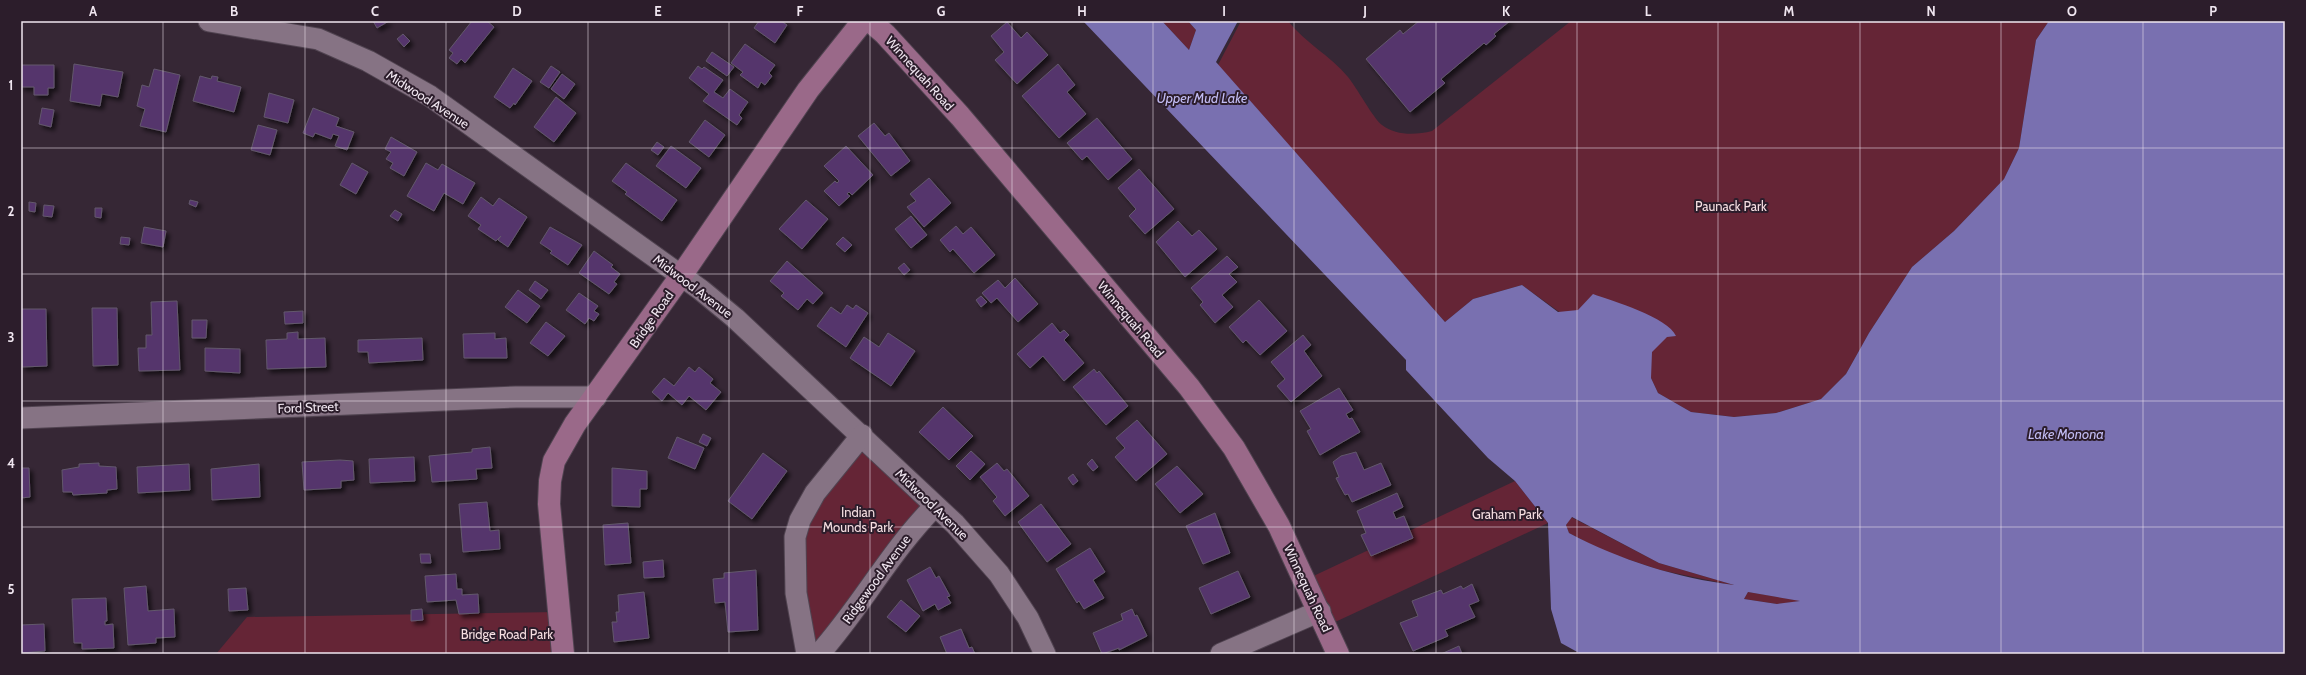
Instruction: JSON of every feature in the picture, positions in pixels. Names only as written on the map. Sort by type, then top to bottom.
[{"type":"street","name":"Midwood Avenue","points":[[209,21],[258,24],[318,39],[368,61],[430,96],[681,276],[735,318],[955,524],[999,574],[1028,618],[1045,654]]},
{"type":"street","name":"Bridge Road","points":[[563,654],[549,504],[550,481],[554,461],[564,441],[681,276],[808,90],[863,21]]},
{"type":"street","name":"Winnequah Road","points":[[870,21],[885,34],[960,116],[1189,387],[1234,448],[1279,526],[1320,611],[1338,654]]},
{"type":"street","name":"Ford Street","points":[[21,418],[516,397],[596,396]]},
{"type":"street","points":[[807,654],[796,593],[795,538],[800,520],[814,493],[862,436]]},
{"type":"street","name":"Ridgewood Avenue","points":[[819,654],[835,636],[917,524],[935,506]]},
{"type":"street","points":[[1222,654],[1320,611]]},
{"type":"green space","points":[[1162,21],[1188,21],[1196,30],[1189,50]]},
{"type":"green space","name":"Paunack Park","points":[[1241,21],[1288,21],[1302,36],[1341,69],[1382,125],[1393,131],[1413,134],[1432,131],[1571,21],[2049,21],[2036,40],[2019,148],[2004,179],[1954,231],[1912,267],[1869,333],[1846,374],[1821,399],[1776,413],[1734,417],[1691,412],[1658,393],[1651,378],[1522,285],[1473,299],[1445,322],[1218,65]]},
{"type":"green space","name":"Indian Mounds Park","points":[[862,435],[935,506],[807,654],[800,520]]},
{"type":"green space","name":"Graham Park","points":[[1515,481],[1548,523],[1333,623],[1305,580]]},
{"type":"green space","points":[[1571,517],[1659,563],[1741,587],[1660,570],[1603,551],[1569,533],[1566,525]]},
{"type":"green space","points":[[1748,592],[1802,601],[1777,604],[1744,599]]},
{"type":"green space","name":"Bridge Road Park","points":[[559,612],[563,654],[216,654],[247,617]]},
{"type":"water","name":"Lake Monona","points":[[1083,21],[1162,21],[1189,50],[1196,30],[1188,21],[1238,21],[1216,62],[1445,322],[1473,299],[1522,285],[1558,312],[1578,310],[1593,294],[1626,305],[1651,316],[1671,329],[1676,336],[1667,337],[1652,352],[1651,378],[1658,393],[1691,412],[1734,417],[1776,413],[1821,399],[1846,374],[1869,333],[1912,267],[1954,231],[2004,179],[2019,148],[2036,40],[2049,21],[2285,21],[2285,654],[1581,654],[1561,643],[1551,609],[1548,523],[1515,481],[1488,458],[1406,370],[1406,360]],"holes":[[[1572,517],[1659,563],[1734,585],[1670,573],[1608,552],[1569,533],[1566,525]],[[1748,592],[1800,601],[1777,604],[1744,599]]]},
{"type":"building","points":[[373,21],[389,21],[377,28]]},
{"type":"building","points":[[472,21],[487,21],[494,27],[465,63],[461,59],[457,64],[449,58],[453,53],[449,50]]},
{"type":"building","points":[[759,21],[781,21],[787,25],[775,43],[754,28]]},
{"type":"building","points":[[1419,21],[1510,21],[1494,34],[1496,36],[1486,45],[1484,43],[1441,79],[1445,83],[1410,112],[1366,59],[1400,30],[1403,34]]},
{"type":"building","points":[[1007,22],[1021,38],[1027,32],[1048,55],[1017,84],[995,60],[1004,52],[991,36]]},
{"type":"building","points":[[403,34],[410,41],[404,47],[397,39]]},
{"type":"building","points":[[745,44],[775,65],[769,73],[772,76],[765,85],[761,82],[758,88],[740,75],[743,72],[731,63]]},
{"type":"building","points":[[712,52],[734,67],[727,76],[706,61]]},
{"type":"building","points":[[74,64],[123,72],[118,97],[102,94],[100,106],[70,101]]},
{"type":"building","points":[[1058,64],[1075,85],[1067,92],[1086,114],[1059,138],[1022,96]]},
{"type":"building","points":[[21,65],[54,65],[54,88],[48,88],[48,95],[34,95],[34,87],[21,87]]},
{"type":"building","points":[[551,66],[560,72],[549,88],[540,82]]},
{"type":"building","points":[[698,66],[702,69],[704,67],[723,80],[714,92],[723,98],[730,89],[748,102],[739,115],[742,118],[737,125],[703,101],[709,94],[689,78]]},
{"type":"building","points":[[513,68],[532,81],[515,105],[514,103],[510,108],[494,97]]},
{"type":"building","points":[[154,69],[180,75],[166,132],[140,126],[145,109],[137,106],[142,85],[149,87]]},
{"type":"building","points":[[562,74],[575,84],[564,99],[551,89]]},
{"type":"building","points":[[200,76],[211,79],[212,76],[218,77],[217,81],[241,87],[234,112],[193,101]]},
{"type":"building","points":[[269,93],[294,100],[288,123],[264,117]]},
{"type":"building","points":[[556,97],[576,113],[554,142],[534,127]]},
{"type":"building","points":[[42,108],[54,110],[51,127],[39,124]]},
{"type":"building","points":[[313,108],[339,118],[336,126],[354,132],[347,150],[335,146],[339,136],[333,134],[331,139],[315,133],[313,137],[303,133]]},
{"type":"building","points":[[1097,118],[1132,159],[1108,180],[1087,156],[1082,160],[1067,143]]},
{"type":"building","points":[[705,120],[725,135],[709,157],[689,142]]},
{"type":"building","points":[[874,123],[885,136],[889,133],[910,161],[891,176],[858,136]]},
{"type":"building","points":[[258,125],[277,130],[270,155],[251,150]]},
{"type":"building","points":[[391,137],[417,152],[404,176],[390,168],[393,163],[386,159],[391,152],[385,149]]},
{"type":"building","points":[[657,142],[664,147],[658,155],[651,150]]},
{"type":"building","points":[[671,146],[701,168],[686,188],[656,166]]},
{"type":"building","points":[[846,146],[873,175],[852,195],[849,192],[847,194],[850,196],[839,206],[824,191],[835,181],[837,183],[839,181],[824,166]]},
{"type":"building","points":[[352,163],[368,172],[356,194],[340,185]]},
{"type":"building","points":[[426,163],[438,170],[442,164],[475,183],[463,204],[444,193],[434,211],[407,196]]},
{"type":"building","points":[[626,163],[677,200],[662,221],[625,194],[627,192],[612,181]]},
{"type":"building","points":[[1139,169],[1174,209],[1145,234],[1129,216],[1136,209],[1118,188]]},
{"type":"building","points":[[929,178],[951,203],[924,227],[907,207],[916,201],[910,194]]},
{"type":"building","points":[[481,197],[493,206],[499,198],[527,217],[508,247],[498,240],[501,236],[496,241],[478,229],[481,225],[468,216]]},
{"type":"building","points":[[190,200],[198,202],[196,207],[189,204]]},
{"type":"building","points":[[806,200],[828,219],[802,249],[779,229]]},
{"type":"building","points":[[29,202],[36,203],[35,212],[29,211]]},
{"type":"building","points":[[44,205],[54,206],[52,217],[43,216]]},
{"type":"building","points":[[95,208],[102,208],[101,218],[95,217]]},
{"type":"building","points":[[395,210],[402,214],[398,221],[390,216]]},
{"type":"building","points":[[911,216],[927,235],[911,248],[895,229]]},
{"type":"building","points":[[1178,221],[1192,236],[1199,230],[1217,249],[1185,277],[1156,242]]},
{"type":"building","points":[[956,226],[963,234],[971,227],[995,255],[974,273],[953,249],[950,252],[940,240]]},
{"type":"building","points":[[144,227],[166,231],[163,247],[141,243]]},
{"type":"building","points":[[550,227],[582,245],[568,265],[550,253],[552,251],[540,243]]},
{"type":"building","points":[[121,237],[130,238],[129,245],[120,244]]},
{"type":"building","points":[[843,237],[852,245],[845,252],[836,244]]},
{"type":"building","points":[[594,251],[613,265],[611,267],[620,274],[614,282],[617,284],[609,294],[579,273]]},
{"type":"building","points":[[1227,256],[1238,267],[1229,274],[1237,282],[1222,295],[1233,307],[1215,323],[1200,305],[1203,302],[1191,288]]},
{"type":"building","points":[[787,261],[823,293],[813,304],[807,299],[798,310],[781,296],[784,293],[770,281]]},
{"type":"building","points":[[904,263],[910,270],[904,275],[898,268]]},
{"type":"building","points":[[1015,278],[1038,304],[1018,322],[997,298],[991,303],[982,293],[998,280],[1005,288]]},
{"type":"building","points":[[535,281],[548,290],[541,299],[529,290]]},
{"type":"building","points":[[518,290],[540,306],[527,323],[505,307]]},
{"type":"building","points":[[579,293],[598,306],[594,311],[599,314],[594,321],[589,318],[585,324],[566,310]]},
{"type":"building","points":[[981,296],[987,302],[981,307],[976,300]]},
{"type":"building","points":[[1259,300],[1287,331],[1260,355],[1246,340],[1243,343],[1229,327]]},
{"type":"building","points":[[177,301],[180,370],[139,371],[138,348],[146,348],[146,335],[152,335],[151,302]]},
{"type":"building","points":[[847,305],[853,309],[856,305],[868,313],[846,347],[817,326],[831,307],[841,314]]},
{"type":"building","points":[[92,308],[117,308],[118,365],[93,366]]},
{"type":"building","points":[[21,309],[46,309],[47,366],[22,367]]},
{"type":"building","points":[[303,311],[303,323],[285,324],[284,312]]},
{"type":"building","points":[[192,320],[207,320],[206,338],[192,338]]},
{"type":"building","points":[[546,322],[565,336],[548,356],[530,343]]},
{"type":"building","points":[[1052,323],[1060,333],[1064,330],[1069,335],[1064,340],[1084,363],[1064,381],[1043,356],[1030,368],[1017,354]]},
{"type":"building","points":[[298,332],[298,339],[325,338],[326,367],[267,369],[266,340],[287,339],[287,333]]},
{"type":"building","points":[[495,333],[495,339],[506,338],[507,358],[464,358],[463,334]]},
{"type":"building","points":[[888,333],[915,351],[891,386],[850,358],[864,337],[879,347]]},
{"type":"building","points":[[1303,335],[1311,345],[1304,351],[1322,376],[1291,402],[1277,386],[1285,379],[1271,362]]},
{"type":"building","points":[[422,338],[423,360],[369,363],[368,352],[358,352],[358,340]]},
{"type":"building","points":[[205,348],[240,349],[240,373],[205,371]]},
{"type":"building","points":[[689,367],[695,372],[699,367],[713,379],[710,383],[721,392],[706,410],[689,396],[682,405],[668,393],[662,401],[652,392],[664,378],[674,386]]},
{"type":"building","points":[[1094,369],[1097,373],[1099,371],[1128,406],[1106,425],[1073,387]]},
{"type":"building","points":[[1339,388],[1353,410],[1346,414],[1349,419],[1352,418],[1360,432],[1320,455],[1307,431],[1311,429],[1300,411]]},
{"type":"building","points":[[943,407],[973,436],[949,460],[919,432]]},
{"type":"building","points":[[1137,420],[1167,454],[1136,481],[1115,457],[1125,448],[1116,438]]},
{"type":"building","points":[[703,434],[711,438],[707,446],[699,442]]},
{"type":"building","points":[[677,437],[704,448],[695,469],[668,458]]},
{"type":"building","points":[[490,447],[492,468],[476,469],[477,479],[432,482],[429,456],[472,452],[472,449]]},
{"type":"building","points":[[971,451],[985,464],[970,480],[956,466]]},
{"type":"building","points":[[1356,452],[1364,470],[1381,463],[1391,485],[1352,502],[1348,494],[1345,495],[1336,478],[1339,477],[1333,462],[1341,456]]},
{"type":"building","points":[[763,453],[787,471],[752,519],[728,501]]},
{"type":"building","points":[[414,457],[415,481],[370,483],[369,459]]},
{"type":"building","points":[[1092,459],[1098,467],[1093,471],[1087,464]]},
{"type":"building","points":[[340,460],[353,461],[354,480],[341,481],[341,488],[304,490],[302,462]]},
{"type":"building","points":[[99,463],[99,466],[116,467],[117,489],[107,490],[107,493],[73,495],[72,492],[63,492],[62,470],[79,467],[79,464]]},
{"type":"building","points":[[997,463],[1004,471],[1007,469],[1029,496],[1005,516],[993,501],[997,497],[980,477]]},
{"type":"building","points":[[189,464],[190,490],[138,493],[137,467]]},
{"type":"building","points":[[259,464],[260,497],[212,500],[211,469]]},
{"type":"building","points":[[1177,466],[1203,494],[1180,513],[1155,484]]},
{"type":"building","points":[[21,468],[29,468],[30,497],[21,498]]},
{"type":"building","points":[[612,468],[647,471],[647,489],[640,489],[640,507],[612,506]]},
{"type":"building","points":[[1073,474],[1078,481],[1073,485],[1068,478]]},
{"type":"building","points":[[1397,493],[1403,507],[1393,512],[1396,519],[1404,516],[1413,538],[1371,556],[1361,535],[1366,533],[1357,511]]},
{"type":"building","points":[[487,502],[490,531],[499,530],[500,549],[463,552],[459,504]]},
{"type":"building","points":[[1041,504],[1071,544],[1047,562],[1018,522]]},
{"type":"building","points":[[1215,513],[1230,553],[1203,564],[1186,526]]},
{"type":"building","points":[[628,523],[631,563],[605,565],[603,525]]},
{"type":"building","points":[[1090,548],[1105,572],[1093,580],[1104,598],[1084,609],[1079,601],[1077,603],[1056,569]]},
{"type":"building","points":[[420,554],[430,554],[431,563],[421,563]]},
{"type":"building","points":[[663,560],[664,577],[644,578],[643,562]]},
{"type":"building","points":[[930,567],[936,578],[939,576],[950,596],[947,597],[951,603],[938,610],[935,604],[923,611],[907,580]]},
{"type":"building","points":[[756,570],[758,630],[728,632],[725,602],[715,603],[713,579],[724,578],[724,573]]},
{"type":"building","points":[[1238,571],[1250,597],[1211,614],[1199,588]]},
{"type":"building","points":[[456,574],[457,589],[462,589],[462,595],[478,594],[479,613],[459,614],[456,600],[427,602],[425,576]]},
{"type":"building","points":[[1472,584],[1479,601],[1469,605],[1475,617],[1445,630],[1448,636],[1413,651],[1400,623],[1418,616],[1412,601],[1441,590],[1443,594],[1461,586],[1463,589]]},
{"type":"building","points":[[146,586],[148,611],[174,609],[175,637],[156,638],[156,643],[128,645],[124,588]]},
{"type":"building","points":[[246,588],[248,610],[229,611],[228,589]]},
{"type":"building","points":[[644,592],[649,638],[614,642],[612,622],[617,622],[616,612],[619,612],[618,595]]},
{"type":"building","points":[[106,598],[107,621],[105,621],[105,625],[113,624],[114,648],[82,649],[82,643],[74,643],[72,599]]},
{"type":"building","points":[[901,600],[920,616],[906,632],[887,617]]},
{"type":"building","points":[[422,609],[423,620],[411,621],[411,610]]},
{"type":"building","points":[[1132,609],[1135,616],[1137,615],[1147,636],[1119,650],[1119,648],[1102,654],[1093,633],[1123,620],[1121,614]]},
{"type":"building","points":[[44,624],[45,651],[21,653],[21,625]]},
{"type":"building","points":[[961,629],[969,648],[972,647],[975,654],[947,654],[940,637]]},
{"type":"building","points":[[1459,646],[1462,654],[1441,654]]},
{"type":"water label","name":"Upper Mud Lake","points":[[1202,98]]}]
